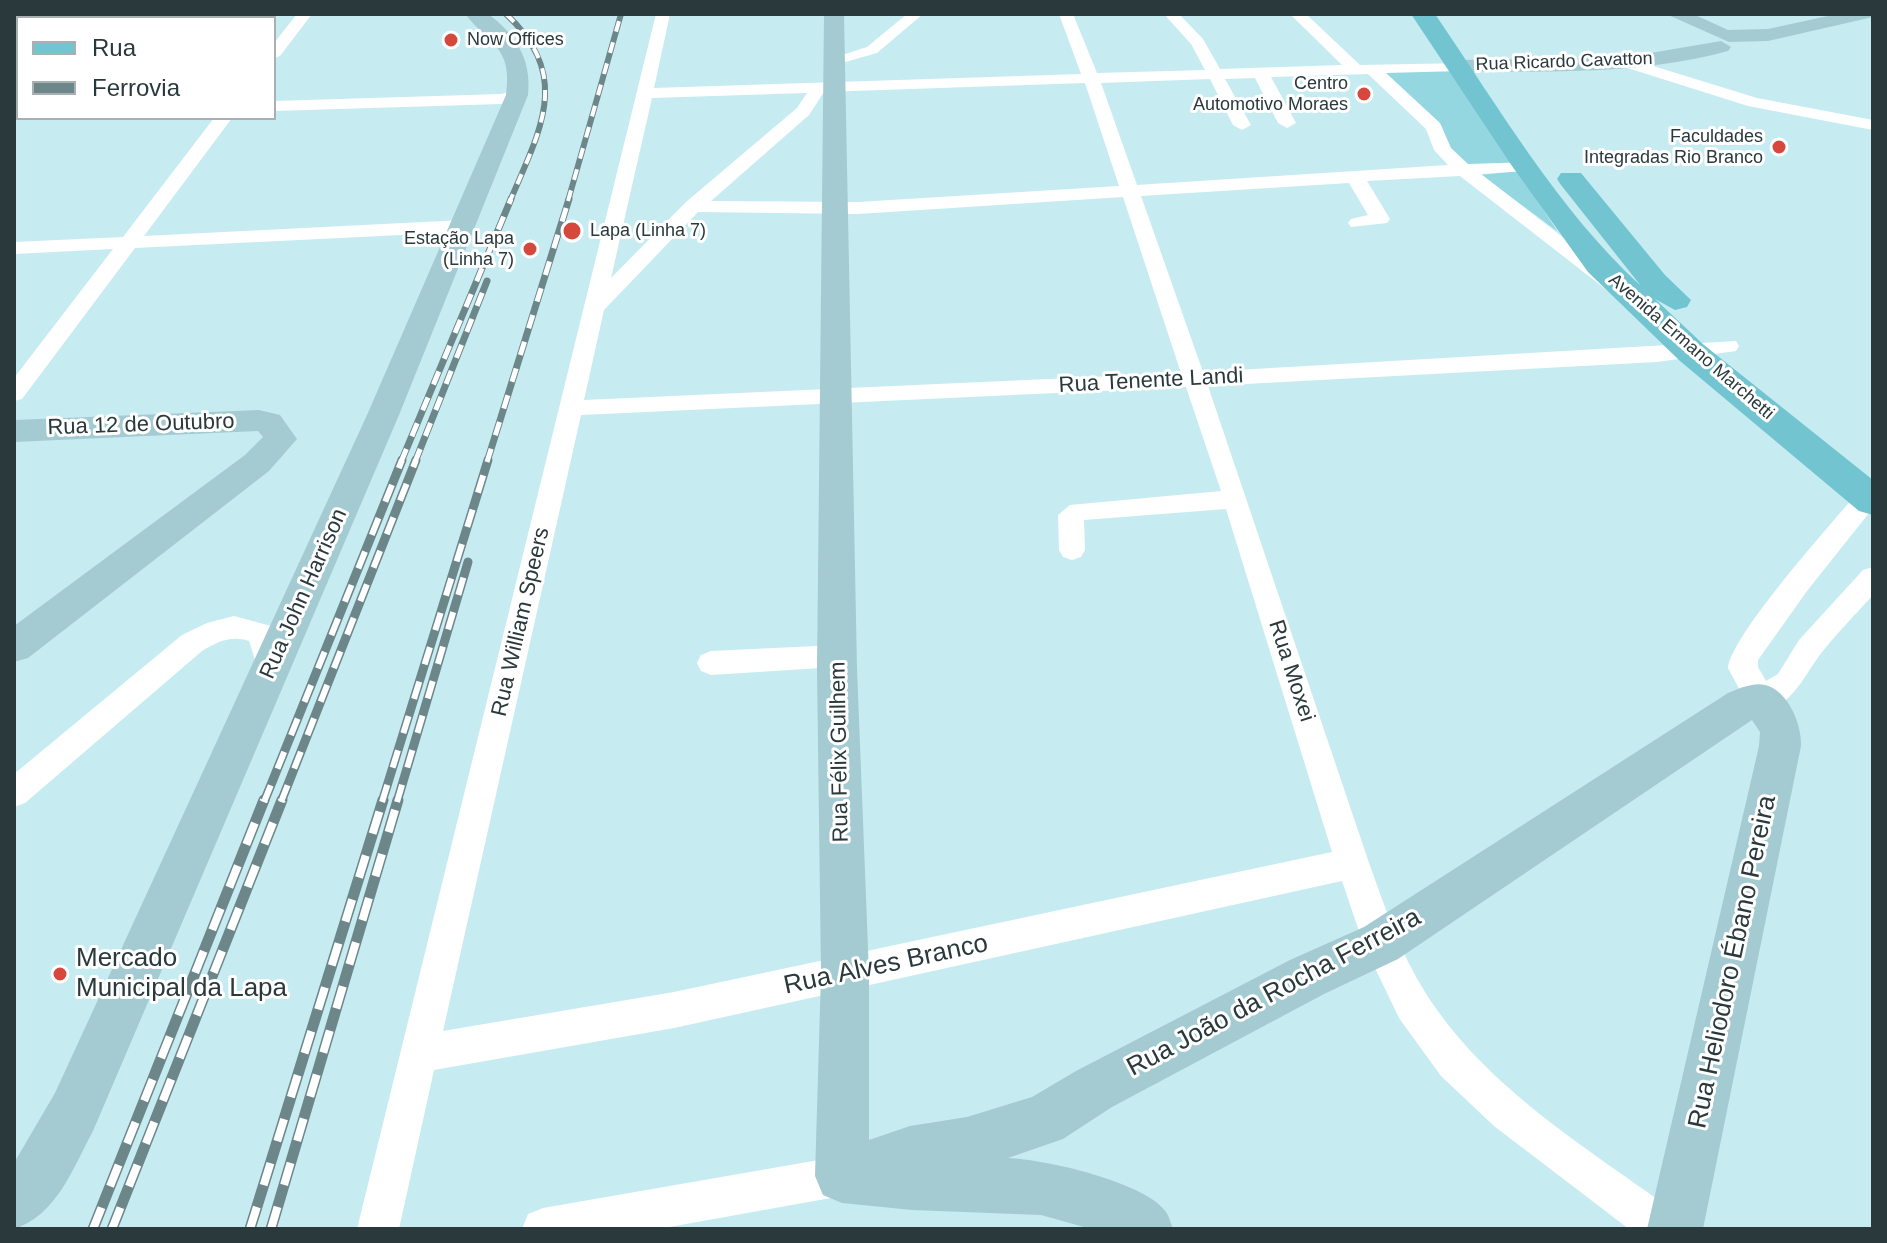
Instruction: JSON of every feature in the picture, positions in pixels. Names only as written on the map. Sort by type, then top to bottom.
[{"type":"main road","name":"Avenida Ermano Marchetti","points":[[1423,14],[1484,73]]},
{"type":"main road","name":"Avenida Ermano Marchetti","points":[[1447,14],[1541,163],[1599,265],[1692,353],[1871,487]]},
{"type":"main road","name":"Avenida Ermano Marchetti","points":[[1541,163],[1654,282],[1728,346],[1871,487]]},
{"type":"street","name":"Rua John Harrison","points":[[22,1186],[74,1112],[271,671],[517,95],[518,70],[512,50],[505,38],[475,14]]},
{"type":"street","name":"Rua William Speers","points":[[378,1229],[663,14]]},
{"type":"street","name":"Rua Félix Guilhem","points":[[834,14],[832,208],[837,656],[845,974],[842,1176]]},
{"type":"street","points":[[594,307],[693,206],[916,14]]},
{"type":"street","name":"Rua Moxei","points":[[1066,14],[1091,78],[1236,499],[1352,863],[1381,943],[1412,1005],[1454,1063],[1508,1112],[1663,1229]]},
{"type":"street","points":[[1171,14],[1189,29],[1242,125]]},
{"type":"street","points":[[1297,14],[1434,127],[1443,150],[1465,172],[1579,263],[1633,299]]},
{"type":"street","points":[[1674,14],[1714,38]]},
{"type":"street","name":"Rua Ricardo Cavatton","points":[[1484,73],[1667,58],[1714,38],[1768,35],[1865,14]]},
{"type":"street","points":[[276,20],[305,16]]},
{"type":"street","points":[[276,51],[305,16]]},
{"type":"street","points":[[1624,62],[1754,102],[1873,125]]},
{"type":"street","points":[[644,93],[1363,68],[1484,73]]},
{"type":"street","points":[[1260,72],[1287,123]]},
{"type":"street","points":[[276,106],[501,99],[517,95]]},
{"type":"street","points":[[14,394],[221,120]]},
{"type":"street","points":[[693,206],[832,208],[1465,172],[1541,163]]},
{"type":"street","points":[[1356,178],[1380,219],[1358,223]]},
{"type":"street","points":[[14,248],[463,226]]},
{"type":"street","name":"Rua Tenente Landi","points":[[573,408],[836,398],[1692,353],[1728,346]]},
{"type":"street","name":"Rua 12 de Outubro","points":[[14,431],[269,422],[279,432],[278,445],[14,647]]},
{"type":"street","name":"Rua Heliodoro Ébano Pereira","points":[[1675,1229],[1780,746],[1781,729],[1743,668],[1744,658],[1871,487]]},
{"type":"street","points":[[1072,550],[1069,522],[1071,515],[1079,511],[1236,499]]},
{"type":"street","points":[[1761,700],[1788,682],[1809,648],[1873,577]]},
{"type":"street","points":[[14,793],[192,643],[213,632],[242,626],[261,634],[271,671]]},
{"type":"street","points":[[711,663],[837,656]]},
{"type":"street","name":"Rua João da Rocha Ferreira","points":[[842,1176],[910,1153],[1011,1133],[1044,1120],[1094,1089],[1278,992],[1381,943],[1742,705],[1761,700]]},
{"type":"street","name":"Rua Alves Branco","points":[[418,1054],[674,1010],[1352,863]]},
{"type":"street","points":[[543,1229],[842,1176],[931,1184],[1054,1187],[1109,1205],[1145,1229]]},
{"type":"shaded area","points":[[1451,70],[1512,163],[1470,166],[1450,150],[1442,127],[1384,72]]},
{"type":"shaded area","points":[[1518,171],[1557,231],[1481,175]]},
{"type":"railway","points":[[506,14],[527,37],[539,59],[545,82],[540,127],[510,201]]},
{"type":"railway","points":[[568,201],[621,14]]},
{"type":"railway","points":[[401,462],[511,199]]},
{"type":"railway","points":[[487,462],[569,199]]},
{"type":"railway","points":[[415,462],[487,281]]},
{"type":"railway","points":[[264,802],[402,460]]},
{"type":"railway","points":[[281,802],[416,460]]},
{"type":"railway","points":[[382,802],[488,460]]},
{"type":"railway","points":[[397,802],[468,562]]},
{"type":"railway","points":[[93,1229],[264,800]]},
{"type":"railway","points":[[112,1229],[282,800]]},
{"type":"railway","points":[[250,1229],[383,800]]},
{"type":"railway","points":[[271,1229],[398,800]]},
{"type":"place","name":"Now Offices","points":[[451,40]]},
{"type":"place","name":"Centro Automotivo Moraes","points":[[1364,94]]},
{"type":"place","name":"Faculdades Integradas Rio Branco","points":[[1779,147]]},
{"type":"place","name":"Lapa (Linha 7)","points":[[572,231]]},
{"type":"place","name":"Estação Lapa (Linha 7)","points":[[530,249]]},
{"type":"place","name":"Mercado Municipal da Lapa","points":[[60,974]]}]
